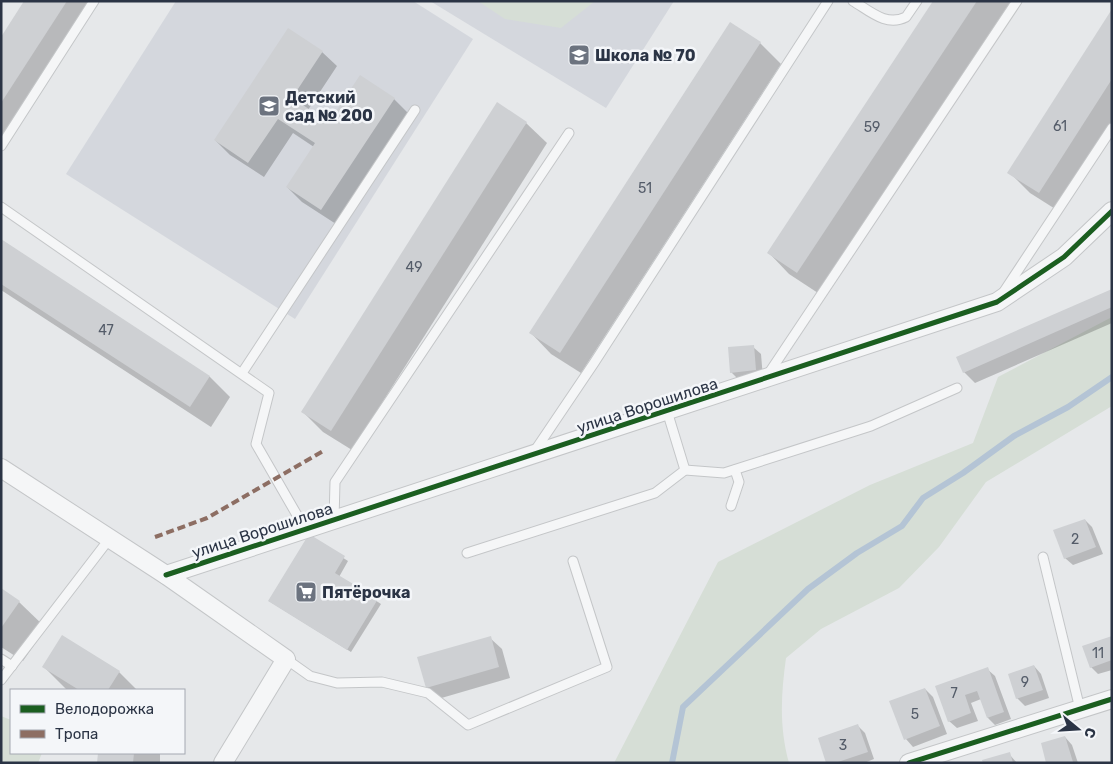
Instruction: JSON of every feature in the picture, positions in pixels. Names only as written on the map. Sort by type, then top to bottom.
[{"type":"street","name":"улица Ворошилова","points":[[166,575],[531,457],[997,302],[1064,257],[1112,211]]},
{"type":"street","points":[[1,468],[166,575],[286,659],[223,763]]},
{"type":"street","points":[[909,763],[1112,699]]},
{"type":"lane","points":[[1,146],[94,1]]},
{"type":"lane","points":[[531,457],[600,355],[828,1]]},
{"type":"lane","points":[[854,1],[884,20],[891,22],[906,17],[917,1]]},
{"type":"lane","points":[[766,378],[1017,1]]},
{"type":"lane","points":[[242,374],[415,110]]},
{"type":"lane","points":[[997,302],[1112,128]]},
{"type":"lane","points":[[334,520],[334,482],[569,133]]},
{"type":"lane","points":[[1,207],[269,392],[256,444],[305,529]]},
{"type":"lane","points":[[467,553],[655,493],[684,470],[724,473],[735,470],[871,426],[957,388]]},
{"type":"lane","points":[[667,411],[684,470]]},
{"type":"lane","points":[[731,506],[738,482],[735,470]]},
{"type":"lane","points":[[1,680],[110,538]]},
{"type":"lane","points":[[1043,558],[1080,710]]},
{"type":"lane","points":[[286,659],[310,676],[337,683],[382,682],[428,693],[468,725],[608,667],[573,561]]},
{"type":"lane","points":[[1,658],[12,666]]},
{"type":"shaded area","name":"Детский сад № 200","points":[[176,1],[413,1],[473,39],[295,319],[66,174]]},
{"type":"shaded area","name":"Школа № 70","points":[[430,1],[674,1],[606,108]]},
{"type":"shaded area","points":[[478,1],[595,1],[561,28],[505,19]]},
{"type":"shaded area","points":[[1112,317],[1112,406],[986,482],[939,547],[899,588],[821,629],[786,658],[782,723],[789,763],[614,763],[718,562],[870,485],[973,443],[998,377]]},
{"type":"shaded area","points":[[1,716],[10,720],[10,754],[42,754],[38,763],[1,763]]},
{"type":"building","points":[[24,1],[67,1],[1,103],[1,37]]},
{"type":"building","points":[[933,1],[977,1],[797,273],[767,253]]},
{"type":"building","points":[[1112,9],[1112,79],[1039,193],[1007,173]]},
{"type":"building","points":[[730,22],[761,42],[560,353],[529,333]]},
{"type":"building","points":[[288,28],[323,51],[292,98],[329,122],[360,75],[395,98],[321,210],[286,187],[315,143],[278,119],[248,163],[214,140]]},
{"type":"building","points":[[497,102],[527,122],[331,431],[301,412]]},
{"type":"building","points":[[1,239],[210,376],[190,407],[1,284]]},
{"type":"building","points":[[1112,289],[1112,307],[963,373],[956,357]]},
{"type":"building","points":[[754,345],[756,370],[730,373],[728,347]]},
{"type":"building","points":[[1085,519],[1096,547],[1064,559],[1053,530]]},
{"type":"building","points":[[309,534],[345,556],[335,573],[378,599],[347,650],[268,601]]},
{"type":"building","points":[[1,588],[20,601],[1,628]]},
{"type":"building","points":[[62,635],[120,671],[109,689],[77,689],[42,667]]},
{"type":"building","points":[[491,636],[499,667],[426,688],[417,657]]},
{"type":"building","points":[[1112,636],[1112,660],[1090,668],[1082,646]]},
{"type":"building","points":[[1034,665],[1043,690],[1016,699],[1008,674]]},
{"type":"building","points":[[988,667],[1004,712],[987,718],[977,691],[965,695],[971,713],[948,722],[935,686]]},
{"type":"building","points":[[925,688],[940,726],[904,740],[889,701]]},
{"type":"building","points":[[858,724],[868,752],[835,763],[826,763],[818,738]]},
{"type":"building","points":[[1065,736],[1073,762],[1046,763],[1041,743]]},
{"type":"building","points":[[1010,752],[1013,763],[983,763],[982,760]]},
{"type":"building","points":[[98,754],[134,754],[133,763],[97,763]]},
{"type":"waterway","points":[[672,763],[683,707],[808,589],[857,553],[902,526],[923,498],[963,473],[1014,436],[1068,407],[1112,377]]},
{"type":"marked path","points":[[155,537],[207,518],[325,450]]},
{"type":"cycle path","points":[[166,575],[997,302],[1064,257],[1112,211]]},
{"type":"cycle path","points":[[909,763],[1112,699]]},
{"type":"place","name":"Школа № 70","points":[[579,55]]},
{"type":"place","name":"Детский сад № 200","points":[[269,106]]},
{"type":"place","name":"Пятёрочка","points":[[306,592]]}]
